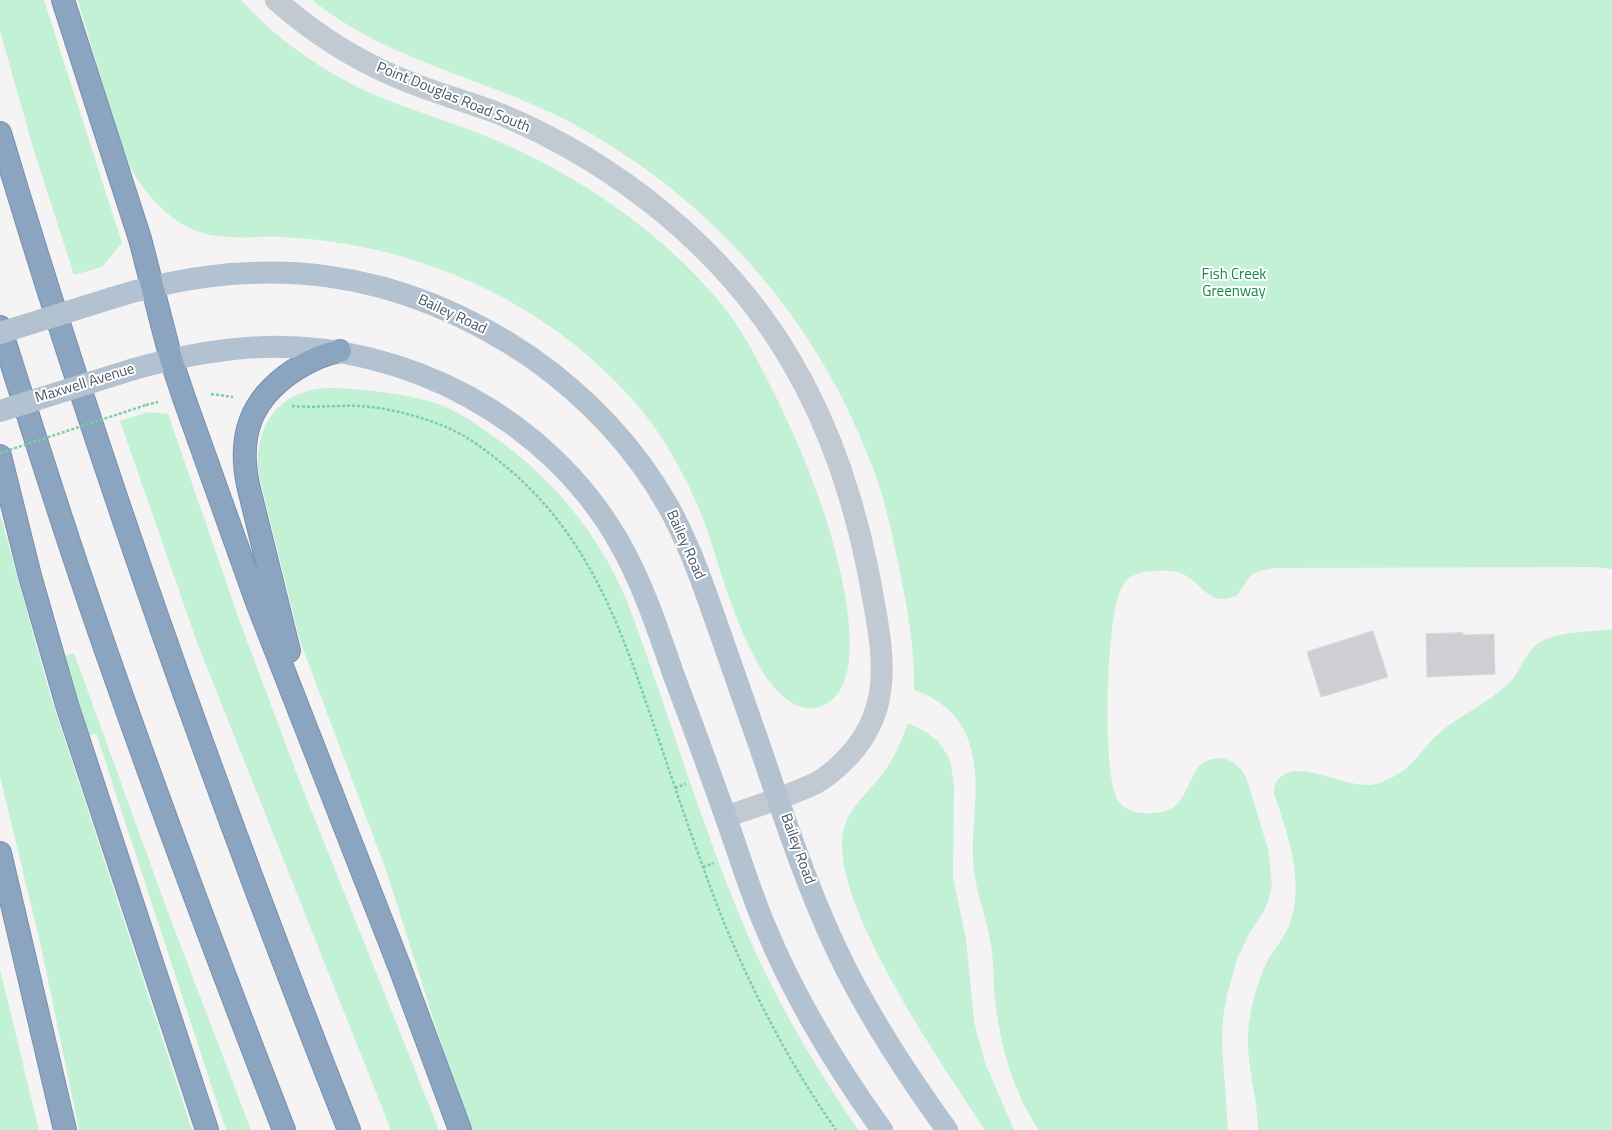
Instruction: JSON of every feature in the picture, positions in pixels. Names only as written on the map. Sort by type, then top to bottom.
[{"type":"highway","points":[[63,0],[95,106],[140,239],[171,359],[184,398],[258,605],[317,754],[460,1130]]},
{"type":"highway","points":[[0,133],[61,331],[138,565],[230,822],[349,1130]]},
{"type":"highway","points":[[0,327],[74,557],[144,759],[227,984],[284,1130]]},
{"type":"highway","points":[[317,754],[277,606],[246,474],[245,441],[250,422],[261,401],[277,383],[298,368],[320,356],[340,352]]},
{"type":"highway","points":[[0,456],[30,576],[64,697],[207,1130]]},
{"type":"highway","points":[[0,853],[65,1130]]},
{"type":"main road","name":"Bailey Road","points":[[152,286],[212,275],[275,272],[323,275],[368,283],[430,303],[465,318],[517,348],[546,368],[601,416],[635,455],[666,503],[681,531],[702,582],[812,890],[846,969],[889,1045],[947,1130]]},
{"type":"main road","points":[[0,333],[152,286]]},
{"type":"main road","points":[[171,359],[219,350],[265,347],[318,348],[402,367],[442,383],[478,402],[509,422],[538,445],[588,497],[620,542],[640,585],[764,923],[791,983],[839,1068],[882,1130]]},
{"type":"main road","name":"Maxwell Avenue","points":[[0,411],[134,368],[171,359]]},
{"type":"street","name":"Point Douglas Road South","points":[[276,0],[320,36],[368,64],[415,84],[500,114],[557,141],[612,175],[666,214],[721,267],[754,307],[791,361],[825,430],[853,508],[871,583],[879,630],[882,672],[881,693],[876,715],[859,745],[830,774],[816,783],[726,817]]},
{"type":"path","points":[[0,453],[146,405],[214,394],[295,406],[362,406],[383,408],[429,420],[448,428],[479,446],[520,480],[553,514],[578,547],[608,602],[636,676],[703,867],[743,967],[793,1062],[836,1130]]},
{"type":"green space","points":[[0,0],[44,0],[122,243],[102,267],[74,275],[35,154],[0,31]]},
{"type":"green space","points":[[78,0],[241,0],[288,44],[324,68],[382,98],[465,128],[525,153],[586,187],[644,228],[670,251],[696,275],[735,322],[762,369],[785,415],[813,482],[829,527],[847,606],[850,646],[848,665],[844,682],[836,696],[824,705],[802,707],[782,695],[763,673],[734,611],[708,532],[699,510],[686,480],[668,447],[651,422],[612,378],[588,356],[537,317],[480,286],[451,273],[389,253],[310,239],[217,236],[197,231],[180,223],[165,212],[140,183],[130,167],[120,140]]},
{"type":"green space","name":"Fish Creek Greenway","points":[[312,0],[1612,0],[1612,569],[1592,567],[1274,568],[1260,571],[1251,575],[1237,595],[1220,599],[1208,594],[1182,573],[1160,571],[1144,572],[1133,576],[1127,580],[1119,593],[1114,613],[1109,664],[1108,729],[1111,774],[1114,791],[1119,802],[1124,807],[1135,812],[1156,813],[1168,810],[1175,806],[1185,793],[1200,765],[1213,759],[1225,759],[1236,764],[1247,780],[1268,849],[1272,883],[1268,902],[1264,911],[1250,932],[1237,959],[1227,995],[1223,1018],[1222,1044],[1228,1130],[1039,1130],[1030,1115],[1009,1068],[997,1016],[991,945],[975,878],[973,842],[975,768],[968,739],[959,722],[947,708],[923,693],[914,690],[912,642],[907,610],[887,512],[871,463],[848,409],[819,357],[787,309],[750,263],[709,222],[665,184],[617,150],[566,120],[534,105],[403,53],[371,38],[341,21]]},
{"type":"green space","points":[[336,388],[398,394],[435,403],[457,412],[512,450],[533,468],[553,487],[587,529],[602,552],[627,601],[705,825],[739,914],[758,958],[780,1002],[805,1046],[858,1130],[473,1130],[449,1068],[387,873],[300,641],[259,476],[259,448],[262,435],[274,412],[283,403],[294,396],[315,389]]},
{"type":"green space","points":[[148,412],[168,414],[241,625],[296,772],[439,1130],[391,1130],[198,645],[120,421]]},
{"type":"green space","points":[[0,514],[48,688],[192,1130],[79,1130],[42,951],[0,776]]},
{"type":"green space","points":[[1612,629],[1612,1130],[1258,1130],[1256,1103],[1248,1051],[1249,1024],[1258,983],[1268,960],[1288,928],[1294,907],[1296,891],[1295,874],[1289,841],[1274,793],[1277,780],[1292,771],[1297,771],[1315,773],[1361,785],[1371,785],[1385,781],[1406,769],[1437,735],[1455,721],[1493,696],[1510,682],[1528,653],[1538,644],[1544,640],[1560,635]]},
{"type":"green space","points":[[74,653],[166,907],[251,1130],[226,1130],[96,733],[89,736],[64,656]]},
{"type":"green space","points":[[908,723],[924,731],[938,741],[948,756],[951,764],[954,786],[953,877],[966,939],[974,1021],[985,1063],[1014,1130],[985,1130],[944,1067],[892,981],[869,936],[851,893],[843,855],[845,825],[853,810],[890,764]]},
{"type":"green space","points":[[0,969],[39,1130],[0,1130]]},
{"type":"building","points":[[1373,631],[1388,677],[1321,697],[1307,652]]},
{"type":"building","points":[[1463,633],[1463,635],[1494,634],[1495,674],[1427,677],[1426,634]]}]
